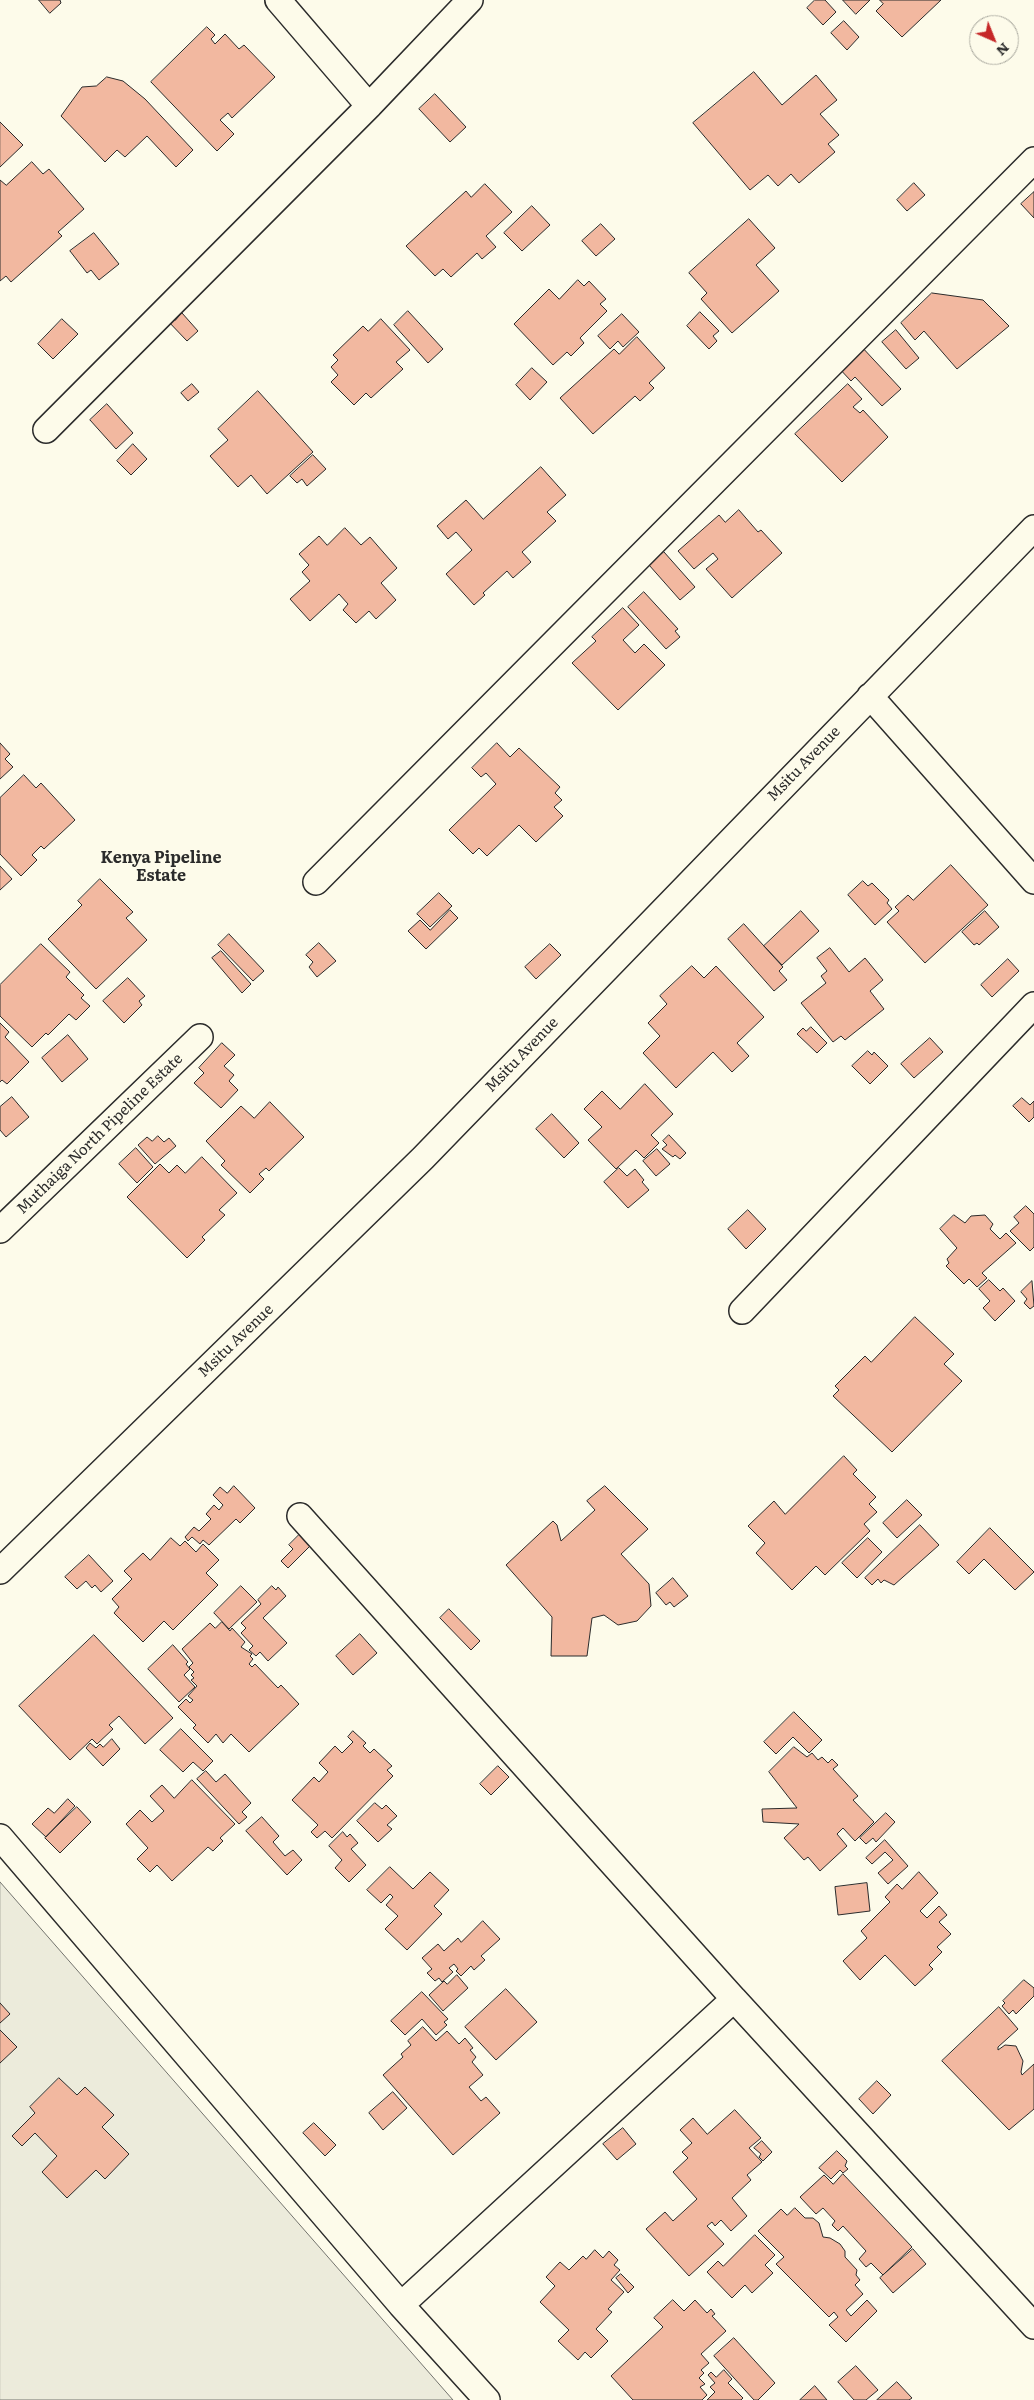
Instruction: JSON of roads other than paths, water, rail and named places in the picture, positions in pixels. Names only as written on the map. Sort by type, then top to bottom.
[{"type":"street","points":[[278,0],[369,106]]},
{"type":"street","points":[[46,430],[369,106],[470,0]]},
{"type":"street","points":[[316,882],[1034,160]]},
{"type":"street","name":"Msitu Avenue","points":[[0,1571],[423,1158],[1034,528]]},
{"type":"street","points":[[870,696],[1034,881]]},
{"type":"street","points":[[742,1312],[1034,1005]]},
{"type":"street","name":"Muthaiga North Pipeline Estate","points":[[0,1230],[200,1037]]},
{"type":"street","points":[[300,1516],[734,1999],[1034,2326]]},
{"type":"street","points":[[0,1837],[401,2305],[487,2400]]},
{"type":"street","points":[[401,2305],[734,1999]]},
{"type":"district","name":"Kenya Pipeline Estate","points":[[161,867]]}]
